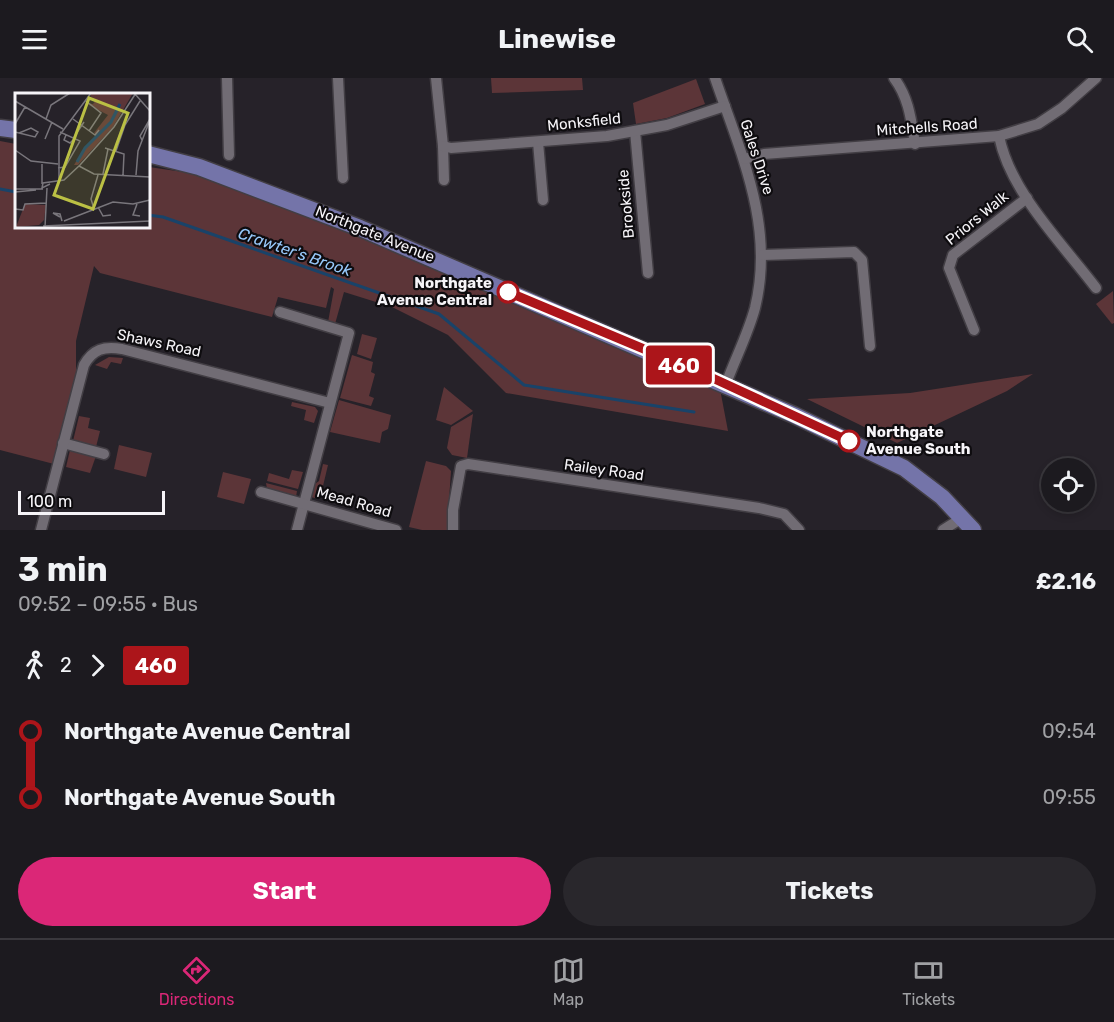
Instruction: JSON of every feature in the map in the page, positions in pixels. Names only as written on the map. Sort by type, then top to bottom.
[{"type":"main road","points":[[0,128],[15,130]]},
{"type":"main road","name":"Northgate Avenue","points":[[150,155],[199,167],[301,204],[448,264],[726,384],[904,468],[942,497],[968,524]]},
{"type":"street","points":[[227,78],[229,155]]},
{"type":"street","points":[[338,78],[343,178]]},
{"type":"street","points":[[436,78],[444,180]]},
{"type":"street","name":"Gales Drive","points":[[715,78],[756,200],[763,255],[754,309],[726,384]]},
{"type":"street","points":[[894,78],[904,92],[910,108],[915,144]]},
{"type":"street","name":"Mitchells Road","points":[[744,159],[764,154],[999,136],[1038,124],[1062,108],[1096,78]]},
{"type":"street","name":"Monksfield","points":[[443,146],[451,148],[538,142],[635,131],[667,125],[725,106]]},
{"type":"street","name":"Brookside","points":[[635,131],[648,273]]},
{"type":"street","name":"Priors Walk","points":[[999,136],[1007,167],[1027,198],[1096,288]]},
{"type":"street","points":[[538,142],[543,200]]},
{"type":"street","name":"Priors Walk","points":[[974,330],[949,268],[950,261],[953,255],[1027,198]]},
{"type":"street","points":[[763,255],[854,252],[862,260],[870,346]]},
{"type":"street","points":[[280,312],[348,333],[297,530]]},
{"type":"street","name":"Shaws Road","points":[[41,530],[84,365],[91,353],[109,347],[209,369],[330,403]]},
{"type":"street","points":[[63,443],[104,454]]},
{"type":"street","name":"Railey Road","points":[[453,530],[453,510],[461,466],[468,464],[759,508],[784,514],[799,530]]},
{"type":"street","name":"Mead Road","points":[[261,492],[396,530]]},
{"type":"street","points":[[943,530],[968,524]]},
{"type":"shaded area","points":[[491,78],[582,78],[583,90],[492,93]]},
{"type":"shaded area","points":[[696,79],[705,104],[667,118],[636,124],[633,103]]},
{"type":"shaded area","points":[[0,141],[15,144],[15,228],[150,228],[150,167],[197,174],[274,200],[720,389],[728,431],[506,393],[448,335],[392,307],[344,292],[335,324],[328,322],[334,289],[331,287],[326,308],[278,297],[272,317],[100,273],[94,266],[76,341],[76,378],[54,464],[0,450]]},
{"type":"shaded area","points":[[1113,291],[1114,323],[1112,324],[1096,304]]},
{"type":"shaded area","points":[[362,334],[377,338],[371,359],[357,354]]},
{"type":"shaded area","points":[[352,355],[373,362],[371,372],[375,374],[369,396],[374,398],[371,406],[340,398]]},
{"type":"shaded area","points":[[109,357],[123,358],[121,364],[111,362],[107,369],[95,365]]},
{"type":"shaded area","points":[[1033,374],[1007,391],[897,443],[807,399],[910,393]]},
{"type":"shaded area","points":[[444,387],[473,411],[451,425],[436,420]]},
{"type":"shaded area","points":[[339,400],[391,415],[388,429],[382,432],[380,443],[330,432]]},
{"type":"shaded area","points":[[292,402],[315,407],[318,411],[314,423],[304,420],[306,410],[291,406]]},
{"type":"shaded area","points":[[473,414],[467,458],[452,455],[447,448],[451,427]]},
{"type":"shaded area","points":[[79,416],[90,418],[88,428],[100,431],[96,447],[73,441]]},
{"type":"shaded area","points":[[119,445],[152,453],[146,477],[114,469]]},
{"type":"shaded area","points":[[70,450],[96,456],[90,473],[66,467]]},
{"type":"shaded area","points":[[426,461],[446,466],[451,471],[447,530],[422,530],[409,527]]},
{"type":"shaded area","points":[[323,464],[328,465],[323,486],[318,485],[315,498],[311,497],[312,486],[319,481]]},
{"type":"shaded area","points":[[292,470],[303,472],[298,489],[267,481],[269,473],[289,479]]},
{"type":"shaded area","points":[[223,472],[251,479],[244,504],[217,497]]},
{"type":"shaded area","points":[[266,483],[297,491],[296,497],[267,489]]},
{"type":"waterway","name":"Crawter's Brook","points":[[0,189],[15,192]]},
{"type":"waterway","name":"Crawter's Brook","points":[[150,215],[163,217],[439,314],[524,385],[694,412]]},
{"type":"bus line","name":"460","points":[[508,292],[706,375],[849,441]]},
{"type":"place","name":"Northgate Avenue Central","points":[[508,292]]},
{"type":"place","name":"Northgate Avenue South","points":[[849,441]]}]
